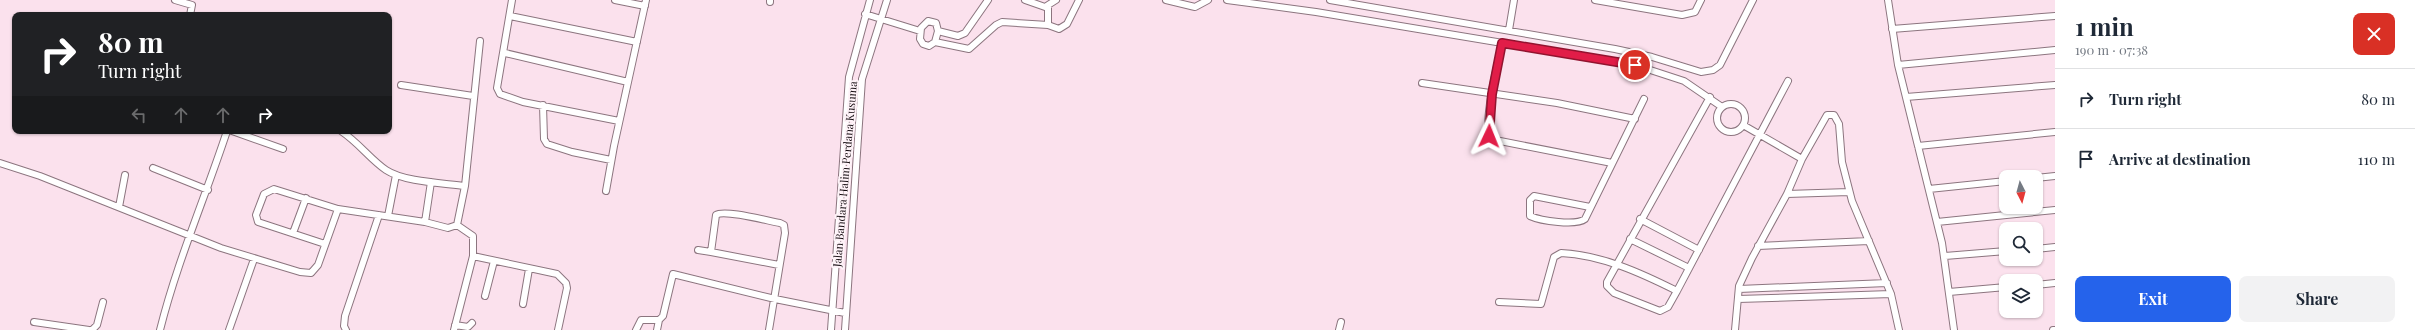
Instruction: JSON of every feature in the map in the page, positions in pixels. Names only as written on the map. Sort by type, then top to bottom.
[{"type":"street","points":[[175,0],[192,5],[191,12]]},
{"type":"street","points":[[512,0],[505,53],[497,88],[500,94],[511,99],[619,121]]},
{"type":"street","points":[[606,191],[619,121],[646,3],[615,0]]},
{"type":"street","name":"Jalan Bandara Halim Perdana Kusuma","points":[[831,330],[831,311],[842,197],[849,77],[870,0]]},
{"type":"street","name":"Jalan Bandara Halim Perdana Kusuma","points":[[845,330],[862,79],[880,18],[887,0]]},
{"type":"street","points":[[938,31],[958,36],[965,33],[988,0]]},
{"type":"street","points":[[1024,0],[1041,6],[1048,6],[1056,0]]},
{"type":"street","points":[[935,42],[969,49],[996,24],[1002,22],[1048,25],[1059,30],[1064,27],[1079,0]]},
{"type":"street","points":[[1166,0],[1195,7],[1208,0]]},
{"type":"street","points":[[1226,0],[1323,13],[1635,65],[1684,81],[1710,97],[1722,107]]},
{"type":"street","points":[[1330,0],[1636,53],[1701,72],[1707,72],[1720,65],[1753,0]]},
{"type":"street","points":[[1509,30],[1514,0]]},
{"type":"street","points":[[1595,0],[1682,15],[1695,12],[1701,0]]},
{"type":"street","points":[[1888,0],[1898,65],[1945,256],[1954,330]]},
{"type":"street","points":[[1048,6],[1048,25]]},
{"type":"street","points":[[865,14],[920,31]]},
{"type":"street","points":[[510,16],[637,42]]},
{"type":"street","points":[[1892,29],[2055,16]]},
{"type":"street","points":[[929,20],[937,24],[938,31],[935,42],[929,46],[923,44],[920,39],[920,31],[924,23],[929,20]]},
{"type":"street","points":[[458,225],[465,186],[473,96],[480,41]]},
{"type":"street","points":[[1502,43],[1492,94],[1488,131],[1492,140],[1612,163]]},
{"type":"street","points":[[1898,65],[2055,50]]},
{"type":"street","points":[[505,53],[628,82]]},
{"type":"street","points":[[1710,97],[1640,219],[1615,264],[1607,282],[1607,286],[1614,293],[1660,311],[1668,307],[1677,291],[1788,81]]},
{"type":"street","points":[[1422,83],[1557,103],[1635,119]]},
{"type":"street","points":[[401,85],[473,96]]},
{"type":"street","points":[[1906,97],[2055,85]]},
{"type":"street","points":[[1590,207],[1534,196],[1530,200],[1529,212],[1530,216],[1537,219],[1575,223],[1585,219],[1644,99]]},
{"type":"street","points":[[1732,104],[1741,107],[1745,116],[1743,125],[1736,131],[1723,130],[1717,119],[1722,107],[1732,104]]},
{"type":"street","points":[[543,105],[544,139],[547,144],[572,152],[611,160]]},
{"type":"street","points":[[1735,330],[1739,289],[1758,246],[1787,194],[1802,159],[1826,115],[1834,115],[1838,124],[1842,162],[1849,192],[1891,294],[1899,330]]},
{"type":"street","points":[[1743,125],[1802,159]]},
{"type":"street","points":[[1918,146],[2055,132]]},
{"type":"street","points":[[160,330],[178,263],[208,190],[226,134]]},
{"type":"street","points":[[240,134],[283,149]]},
{"type":"street","points":[[345,134],[363,147],[381,166],[396,174],[430,182],[465,186]]},
{"type":"street","points":[[0,163],[119,207],[189,236],[254,259],[300,272],[311,272],[318,265],[338,208]]},
{"type":"street","points":[[153,168],[208,190]]},
{"type":"street","points":[[388,216],[396,174]]},
{"type":"street","points":[[119,207],[125,175]]},
{"type":"street","points":[[2043,177],[2055,176]]},
{"type":"street","points":[[425,222],[430,182]]},
{"type":"street","points":[[1929,189],[1999,182]]},
{"type":"street","points":[[325,244],[293,232],[258,222],[256,215],[264,194],[269,191],[281,190],[338,208],[425,222],[448,228],[458,225]]},
{"type":"street","points":[[1787,194],[1849,192]]},
{"type":"street","points":[[293,232],[306,198]]},
{"type":"street","points":[[1937,222],[2055,210]]},
{"type":"street","points":[[711,252],[714,219],[717,214],[780,223],[784,225],[785,230],[769,330]]},
{"type":"street","points":[[346,330],[344,326],[345,316],[379,215]]},
{"type":"street","points":[[1640,219],[1699,250]]},
{"type":"street","points":[[458,225],[473,236],[473,256],[455,328],[468,327],[472,323]]},
{"type":"street","points":[[1630,239],[1689,268]]},
{"type":"street","points":[[1758,246],[1869,241]]},
{"type":"street","points":[[2043,248],[2055,247]]},
{"type":"street","points":[[698,250],[779,265]]},
{"type":"street","points":[[1945,256],[1999,252]]},
{"type":"street","points":[[1499,302],[1540,304],[1554,257],[1558,253],[1581,256],[1615,264],[1645,275],[1677,291]]},
{"type":"street","points":[[473,256],[558,274],[566,283],[566,301],[558,330]]},
{"type":"street","points":[[229,330],[254,259]]},
{"type":"street","points":[[485,296],[494,261]]},
{"type":"street","points":[[523,304],[529,269]]},
{"type":"street","points":[[657,330],[658,320],[664,312],[673,274],[774,299],[845,313]]},
{"type":"street","points":[[1739,289],[1887,283]]},
{"type":"street","points":[[2043,284],[2055,283]]},
{"type":"street","points":[[1816,286],[1817,295]]},
{"type":"street","points":[[1949,292],[1999,288]]},
{"type":"street","points":[[1738,299],[1817,295],[1891,294]]},
{"type":"street","points":[[92,330],[97,325],[103,302]]},
{"type":"street","points":[[636,330],[641,320],[658,320]]},
{"type":"street","points":[[34,322],[89,330]]},
{"type":"street","points":[[1339,330],[1341,322]]},
{"type":"route","points":[[1489,136],[1488,131],[1492,94],[1502,43],[1635,65]]}]
